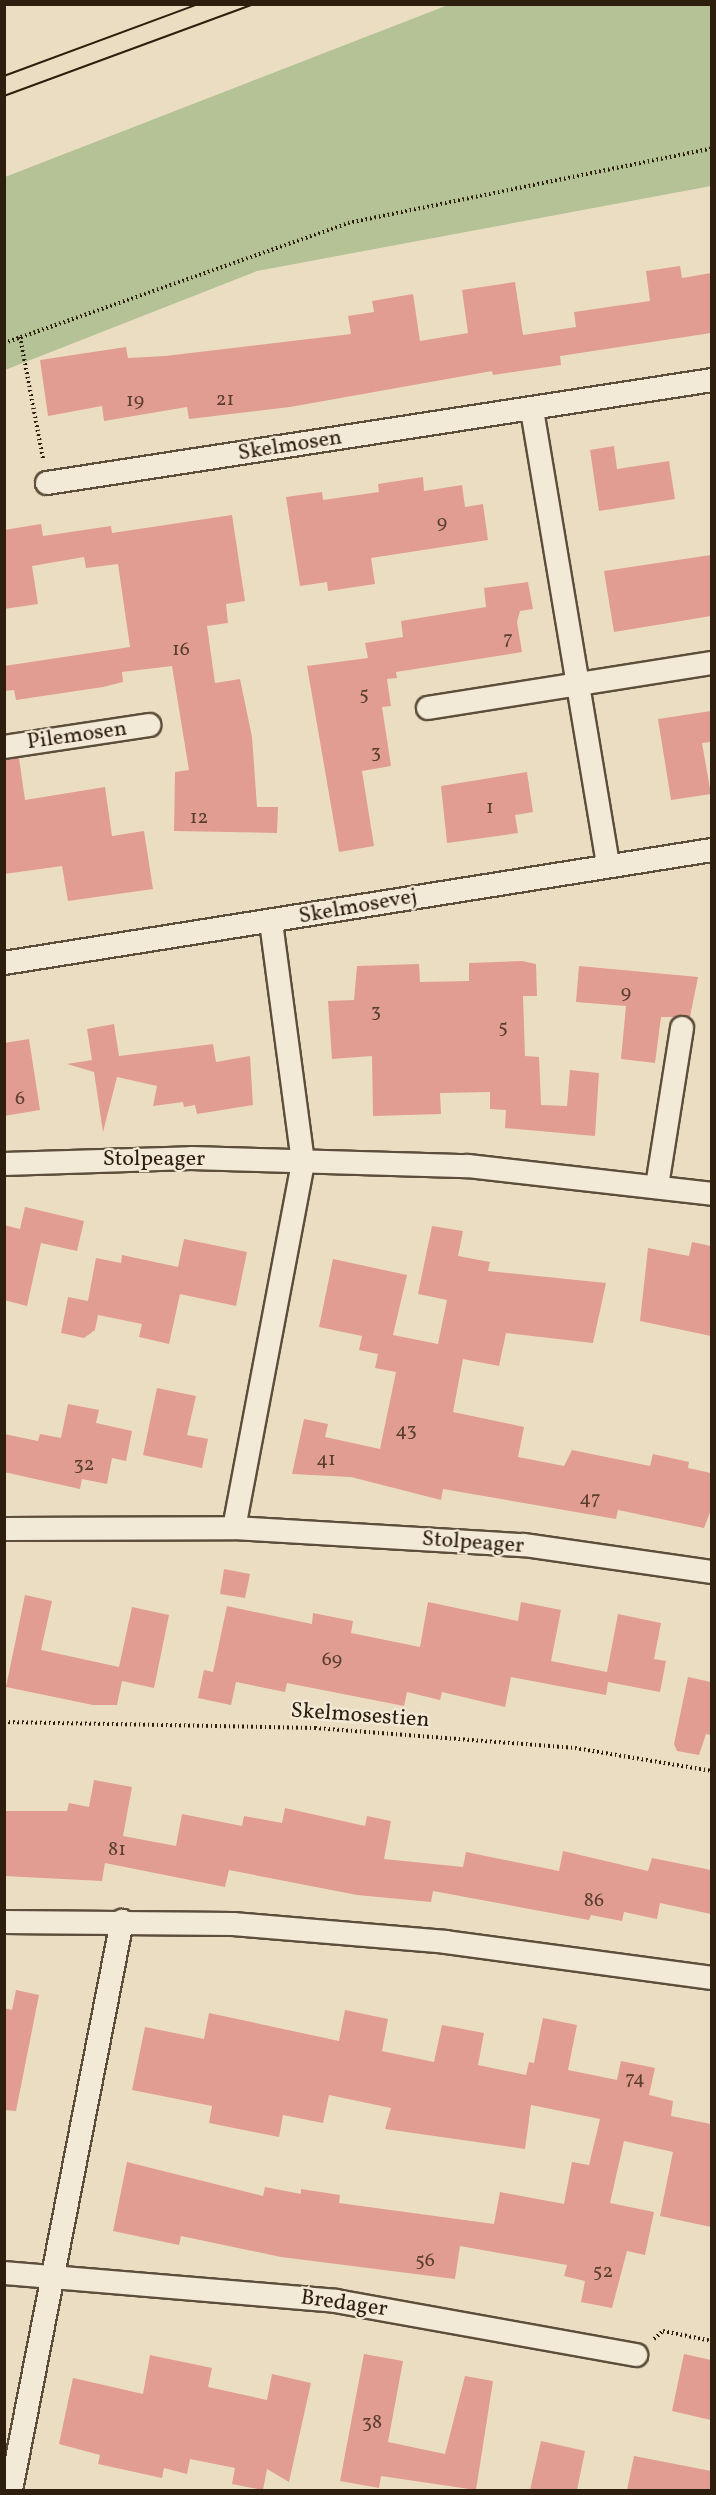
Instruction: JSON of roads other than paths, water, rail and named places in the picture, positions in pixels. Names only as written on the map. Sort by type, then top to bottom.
[{"type":"street","name":"Skelmosen","points":[[47,483],[532,410],[711,380]]},
{"type":"street","points":[[532,410],[608,865]]},
{"type":"street","points":[[428,708],[711,663]]},
{"type":"street","name":"Pilemosen","points":[[4,747],[150,726]]},
{"type":"street","name":"Skelmosevej","points":[[4,963],[711,850]]},
{"type":"street","points":[[234,1528],[303,1162],[271,922]]},
{"type":"street","points":[[657,1186],[682,1028]]},
{"type":"street","name":"Stolpeager","points":[[4,1164],[191,1158],[468,1166],[711,1194]]},
{"type":"street","name":"Stolpeager","points":[[4,1529],[234,1528],[524,1545],[711,1572]]},
{"type":"street","points":[[11,2490],[49,2275],[122,1921]]},
{"type":"street","points":[[4,1922],[122,1921],[446,1942],[711,1978]]},
{"type":"street","name":"Bredager","points":[[4,2272],[336,2301],[636,2355]]},
{"type":"tram line","points":[[4,76],[199,4]]},
{"type":"tram line","points":[[4,96],[254,4]]}]
